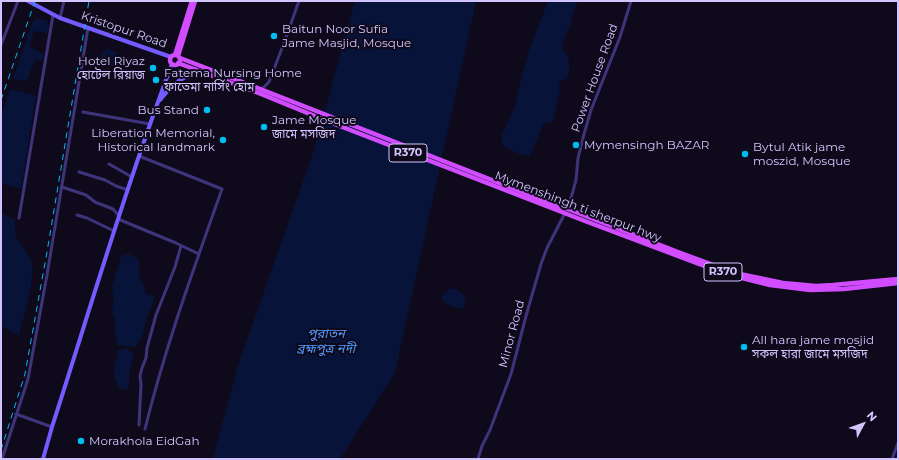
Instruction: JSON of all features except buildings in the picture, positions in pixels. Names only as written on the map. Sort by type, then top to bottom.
[{"type":"main road","name":"Kristopur Road","points":[[28,1],[33,2],[60,18],[176,58],[262,91]]},
{"type":"main road","points":[[43,459],[139,156],[172,64],[176,65],[176,58],[192,1]]},
{"type":"main road","points":[[176,58],[195,1]]},
{"type":"main road","name":"Kristopur Road","points":[[176,58],[207,74],[262,91]]},
{"type":"main road","points":[[157,103],[170,88],[180,80],[193,75],[207,74]]},
{"type":"main road","name":"Mymenshingh ti sherpur hwy","points":[[262,91],[557,208],[735,273],[783,283],[816,286],[898,279]]},
{"type":"main road","name":"Mymenshingh ti sherpur hwy","points":[[566,211],[699,264],[730,275],[770,285],[810,290],[830,290],[898,283]]},
{"type":"street","points":[[1,45],[18,1]]},
{"type":"street","points":[[60,18],[64,1]]},
{"type":"street","points":[[262,91],[269,82],[298,1]]},
{"type":"street","name":"Power House Road","points":[[566,211],[576,180],[578,158],[587,122],[620,37],[631,1]]},
{"type":"street","points":[[19,218],[53,15]]},
{"type":"street","points":[[2,459],[28,379],[47,275],[88,28]]},
{"type":"street","points":[[83,112],[150,124]]},
{"type":"street","points":[[139,156],[222,189],[168,346],[145,429]]},
{"type":"street","points":[[109,164],[132,177]]},
{"type":"street","points":[[79,172],[105,180],[128,190]]},
{"type":"street","points":[[62,187],[86,195],[95,202],[113,209],[119,217],[199,254]]},
{"type":"street","name":"Minor Road","points":[[478,459],[511,374],[541,264],[547,248],[566,211]]},
{"type":"street","points":[[77,215],[87,218],[114,231]]},
{"type":"street","points":[[139,425],[140,376],[156,316],[175,267],[181,246]]},
{"type":"street","points":[[16,414],[52,427]]},
{"type":"street","points":[[892,459],[898,443]]},
{"type":"water","name":"পুরাতন ব্রহ্মপুত্র নদী","points":[[355,1],[476,1],[395,373],[340,459],[213,459],[237,368],[313,153]]},
{"type":"water","points":[[548,1],[578,1],[562,46],[563,51],[568,57],[569,71],[567,79],[559,81],[560,91],[553,121],[551,123],[544,123],[530,156],[526,156],[502,145],[502,135],[515,106],[521,78],[531,45]]},
{"type":"water","points":[[37,18],[48,21],[47,24],[49,25],[47,33],[34,31],[30,44],[31,48],[44,54],[42,61],[35,59],[27,81],[13,79],[33,21]]},
{"type":"water","points":[[106,49],[114,51],[118,55],[118,60],[116,63],[110,67],[101,63],[102,54]]},
{"type":"water","points":[[10,89],[36,96],[21,189],[1,183],[1,118]]},
{"type":"water","points":[[1,213],[15,219],[17,238],[31,260],[31,287],[19,336],[1,326]]},
{"type":"water","points":[[129,254],[137,258],[139,261],[139,276],[146,294],[154,296],[142,336],[135,347],[117,344],[115,320],[112,312],[114,296],[112,288],[116,273],[121,257]]},
{"type":"water","points":[[450,288],[462,293],[465,298],[466,302],[462,308],[451,306],[445,303],[441,298]]},
{"type":"water","points":[[127,348],[134,355],[129,374],[129,386],[127,389],[121,389],[116,383],[114,368],[118,350]]},
{"type":"railway","points":[[1,100],[35,1]]},
{"type":"railway","points":[[1,450],[25,374],[89,1]]},
{"type":"place","name":"Baitun Noor Sufia Jame Masjid, Mosque","points":[[274,36]]},
{"type":"place","name":"Hotel Riyaz হোটেল রিয়াজ","points":[[153,68]]},
{"type":"place","name":"Fatema Nursing Home ফাতেমা নার্সিং হোম","points":[[156,80]]},
{"type":"place","name":"Bus Stand","points":[[207,110]]},
{"type":"place","name":"Jame Mosque জামে মসজিদ","points":[[264,127]]},
{"type":"place","name":"Liberation Memorial, Historical landmark","points":[[223,140]]},
{"type":"place","name":"Mymensingh BAZAR","points":[[576,145]]},
{"type":"place","name":"Bytul Atik jame moszid, Mosque","points":[[745,154]]},
{"type":"place","name":"All hara jame mosjid সকল হারা জামে মসজিদ","points":[[744,347]]},
{"type":"place","name":"Morakhola EidGah","points":[[81,441]]}]
